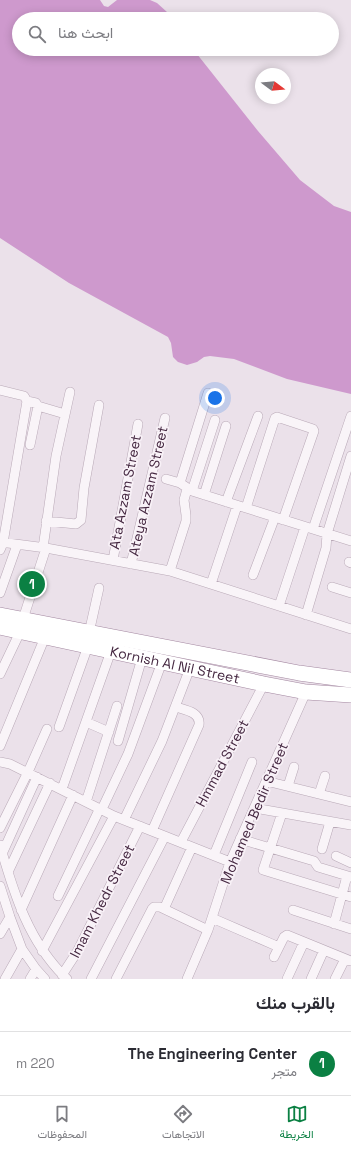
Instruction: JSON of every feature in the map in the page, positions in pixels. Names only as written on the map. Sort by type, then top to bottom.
[{"type":"highway","name":"Kornish Al Nil Street","points":[[0,614],[45,637],[83,638],[111,651],[264,684],[306,692],[351,695]]},
{"type":"highway","name":"Kornish Al Nil Street","points":[[0,627],[21,625],[83,638],[351,680]]},
{"type":"street","points":[[0,390],[24,396],[28,401],[36,403],[38,406],[66,414]]},
{"type":"street","points":[[0,674],[21,625],[44,548],[46,521],[56,456],[70,392]]},
{"type":"street","points":[[180,483],[208,393]]},
{"type":"street","points":[[28,401],[1,545],[44,548],[170,571],[351,629]]},
{"type":"street","points":[[46,521],[76,524],[81,520],[84,488],[99,405]]},
{"type":"street","points":[[30,445],[38,406]]},
{"type":"street","points":[[226,502],[258,416]]},
{"type":"street","points":[[279,606],[351,416]]},
{"type":"street","points":[[211,584],[242,507],[275,418],[277,417],[313,429],[314,431],[279,519],[253,575]]},
{"type":"street","name":"Ateya Azzam Street","points":[[131,564],[165,418]]},
{"type":"street","points":[[170,571],[186,521],[184,500],[190,490],[215,420]]},
{"type":"street","name":"Ata Azzam Street","points":[[113,560],[138,424]]},
{"type":"street","points":[[204,495],[226,426]]},
{"type":"street","points":[[306,615],[326,548],[327,534],[351,456]]},
{"type":"street","points":[[166,479],[180,483],[190,490],[204,495],[351,541]]},
{"type":"street","points":[[0,593],[17,545]]},
{"type":"street","points":[[59,727],[83,638],[99,588]]},
{"type":"street","points":[[332,588],[351,593]]},
{"type":"street","points":[[0,746],[45,637]]},
{"type":"street","points":[[62,789],[111,651]]},
{"type":"street","points":[[118,741],[142,658]]},
{"type":"street","points":[[58,896],[128,754],[162,662]]},
{"type":"street","points":[[124,820],[162,741],[190,668]]},
{"type":"street","name":"Hmmad Street","points":[[181,842],[264,684]]},
{"type":"street","name":"Mohamed Bedir Street","points":[[187,979],[208,930],[230,862],[306,692]]},
{"type":"street","points":[[86,802],[117,706]]},
{"type":"street","points":[[152,831],[200,720],[197,715],[176,707]]},
{"type":"street","points":[[86,722],[109,732]]},
{"type":"street","points":[[48,729],[2,856],[30,931],[42,951],[64,977]]},
{"type":"street","points":[[0,762],[10,764],[114,816],[230,862]]},
{"type":"street","points":[[214,856],[252,762]]},
{"type":"street","points":[[288,786],[294,767]]},
{"type":"street","points":[[0,828],[32,775]]},
{"type":"street","points":[[319,794],[325,776]]},
{"type":"street","points":[[266,781],[351,802]]},
{"type":"street","points":[[8,872],[50,783]]},
{"type":"street","points":[[21,910],[73,795]]},
{"type":"street","points":[[254,808],[351,825]]},
{"type":"street","points":[[282,813],[263,868],[264,871],[351,897]]},
{"type":"street","points":[[42,951],[114,816]]},
{"type":"street","points":[[322,849],[330,822]]},
{"type":"street","name":"Imam Khedr Street","points":[[64,977],[140,826]]},
{"type":"street","points":[[91,979],[164,836]]},
{"type":"street","points":[[240,839],[314,861],[318,867],[349,877],[342,894],[334,924]]},
{"type":"street","points":[[164,909],[192,847]]},
{"type":"street","points":[[336,856],[351,863]]},
{"type":"street","points":[[0,886],[22,949],[45,979]]},
{"type":"street","points":[[5,902],[17,898]]},
{"type":"street","points":[[116,979],[152,909],[156,906],[208,930]]},
{"type":"street","points":[[293,910],[351,929]]},
{"type":"street","points":[[0,934],[10,917]]},
{"type":"street","points":[[212,918],[279,947]]},
{"type":"street","points":[[274,957],[286,935],[348,960],[335,979]]},
{"type":"street","points":[[287,979],[304,942]]},
{"type":"street","points":[[5,979],[22,949]]},
{"type":"street","points":[[311,979],[324,950]]},
{"type":"street","points":[[30,979],[36,969]]},
{"type":"shaded area","points":[[0,0],[100,0],[104,6],[108,7],[117,0],[150,0],[157,3],[167,12],[12,12],[12,56],[199,56],[258,131],[300,180],[334,206],[351,212],[351,394],[287,379],[234,359],[210,356],[204,357],[197,362],[187,365],[178,362],[173,357],[171,343],[168,337],[69,283],[0,238]]},
{"type":"place","name":"The Engineering Center","points":[[32,584]]}]
